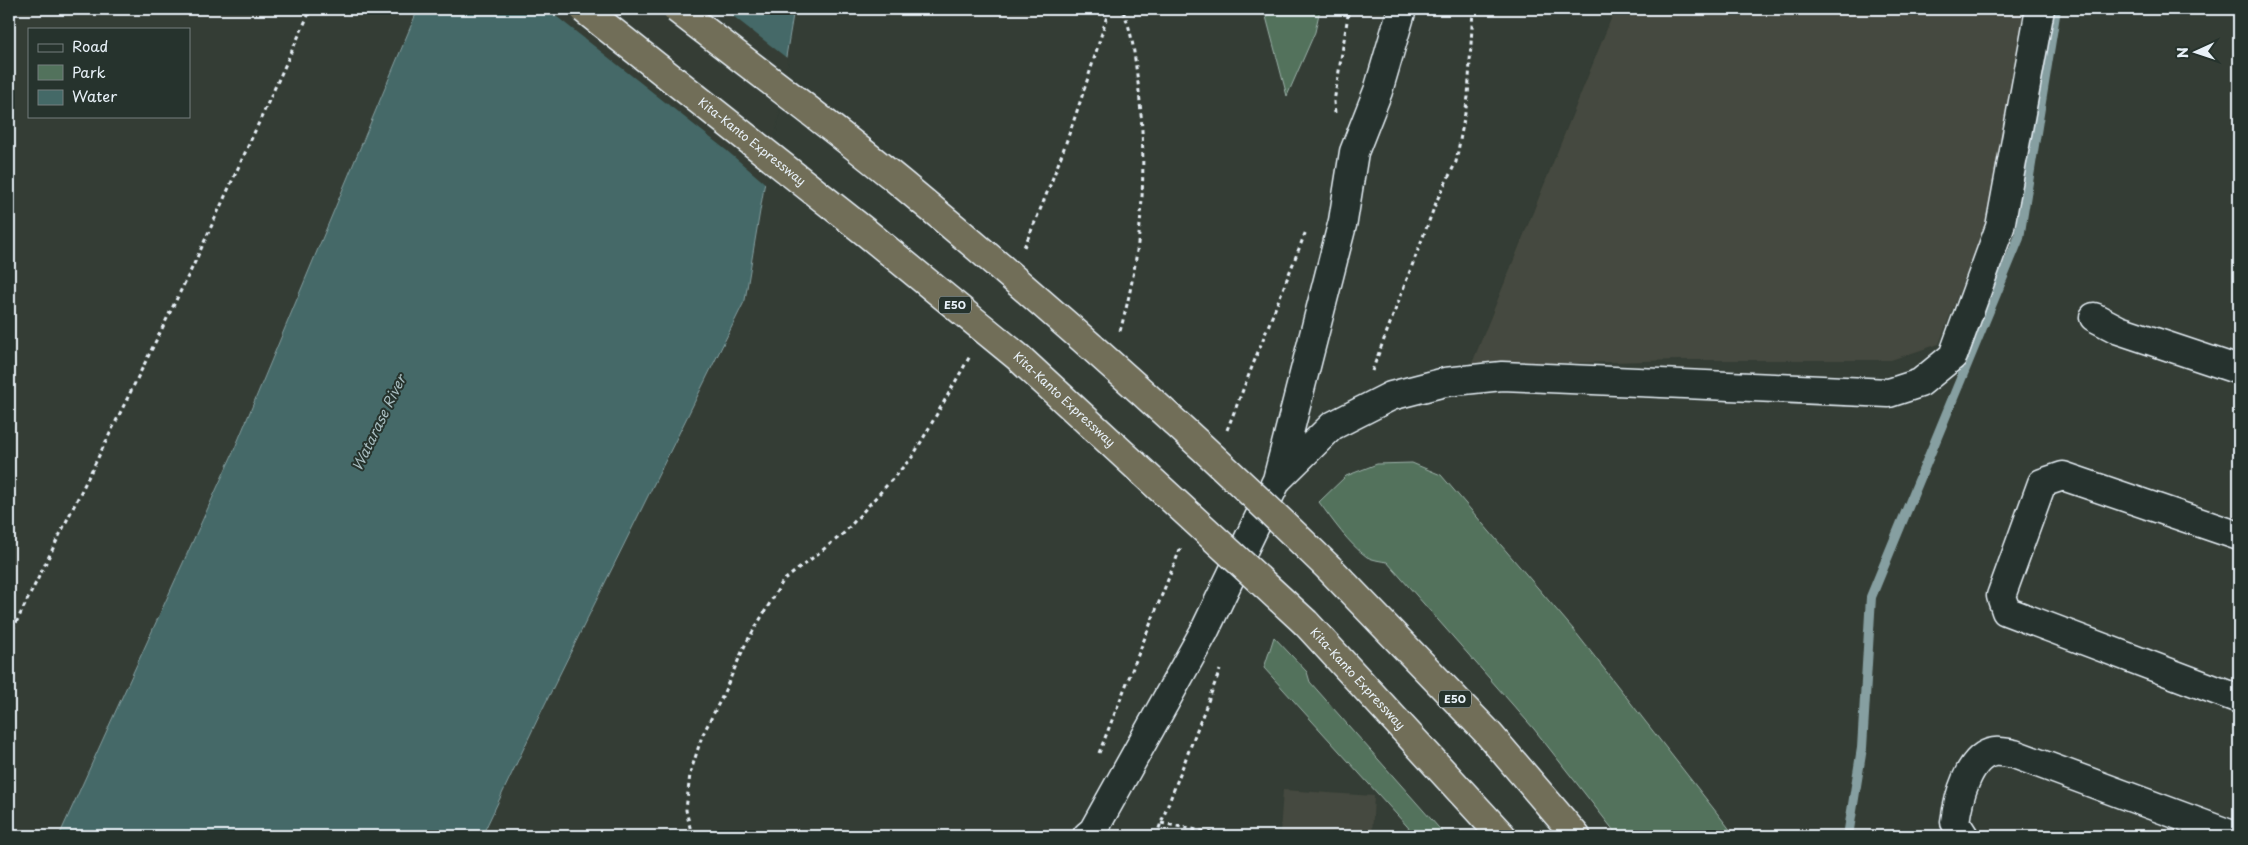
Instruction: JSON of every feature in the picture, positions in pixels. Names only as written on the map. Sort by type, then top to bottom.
[{"type":"highway","name":"Kita-Kanto Expressway","points":[[584,9],[868,234],[1018,357],[1306,623],[1502,836]]},
{"type":"highway","name":"E50","points":[[677,9],[901,183],[1073,330],[1241,482],[1329,568],[1488,734],[1576,836]]},
{"type":"street","points":[[1087,836],[1093,831],[1204,632],[1277,480],[1343,221],[1354,152],[1378,91],[1402,9]]},
{"type":"street","points":[[1277,480],[1332,426],[1391,396],[1445,382],[1502,376],[1889,392],[1920,383],[1952,356],[2000,227],[2040,9]]},
{"type":"street","points":[[2094,318],[2119,330],[2239,370]]},
{"type":"street","points":[[2239,536],[2063,476],[2042,483],[2001,596],[2006,611],[2239,700]]},
{"type":"street","points":[[1964,836],[1955,822],[1958,805],[1968,778],[1978,759],[1994,752],[2014,754],[2234,836]]},
{"type":"path","points":[[9,637],[194,264],[311,9]]},
{"type":"path","points":[[1118,338],[1132,291],[1142,194],[1141,107],[1130,27],[1122,9]]},
{"type":"path","points":[[1349,9],[1334,102],[1337,133],[1354,152]]},
{"type":"path","points":[[1369,407],[1366,393],[1368,381],[1437,200],[1456,162],[1468,96],[1473,9]]},
{"type":"path","points":[[692,836],[686,810],[690,774],[702,736],[746,643],[782,580]]},
{"type":"path","points":[[1161,823],[1228,836]]},
{"type":"shaded area","points":[[1615,9],[2028,9],[1987,220],[1939,344],[1891,360],[1678,360],[1471,366]]},
{"type":"shaded area","points":[[1283,790],[1374,796],[1372,836],[1280,833]]},
{"type":"green space","points":[[1264,9],[1320,9],[1315,32],[1287,96]]},
{"type":"green space","points":[[1412,463],[1441,475],[1573,629],[1735,836],[1618,836],[1534,729],[1387,562],[1367,557],[1353,545],[1319,502],[1346,476],[1377,464]]},
{"type":"green space","points":[[1274,637],[1307,672],[1310,682],[1446,836],[1416,836],[1264,668]]},
{"type":"water","name":"Watarase River","points":[[418,9],[794,9],[745,300],[542,710],[482,836],[59,836],[232,455]]},
{"type":"pier","points":[[547,9],[724,9],[788,59],[767,185],[726,150]]},
{"type":"waterway","points":[[1848,836],[1862,748],[1871,597],[2019,238],[2056,9]]}]
